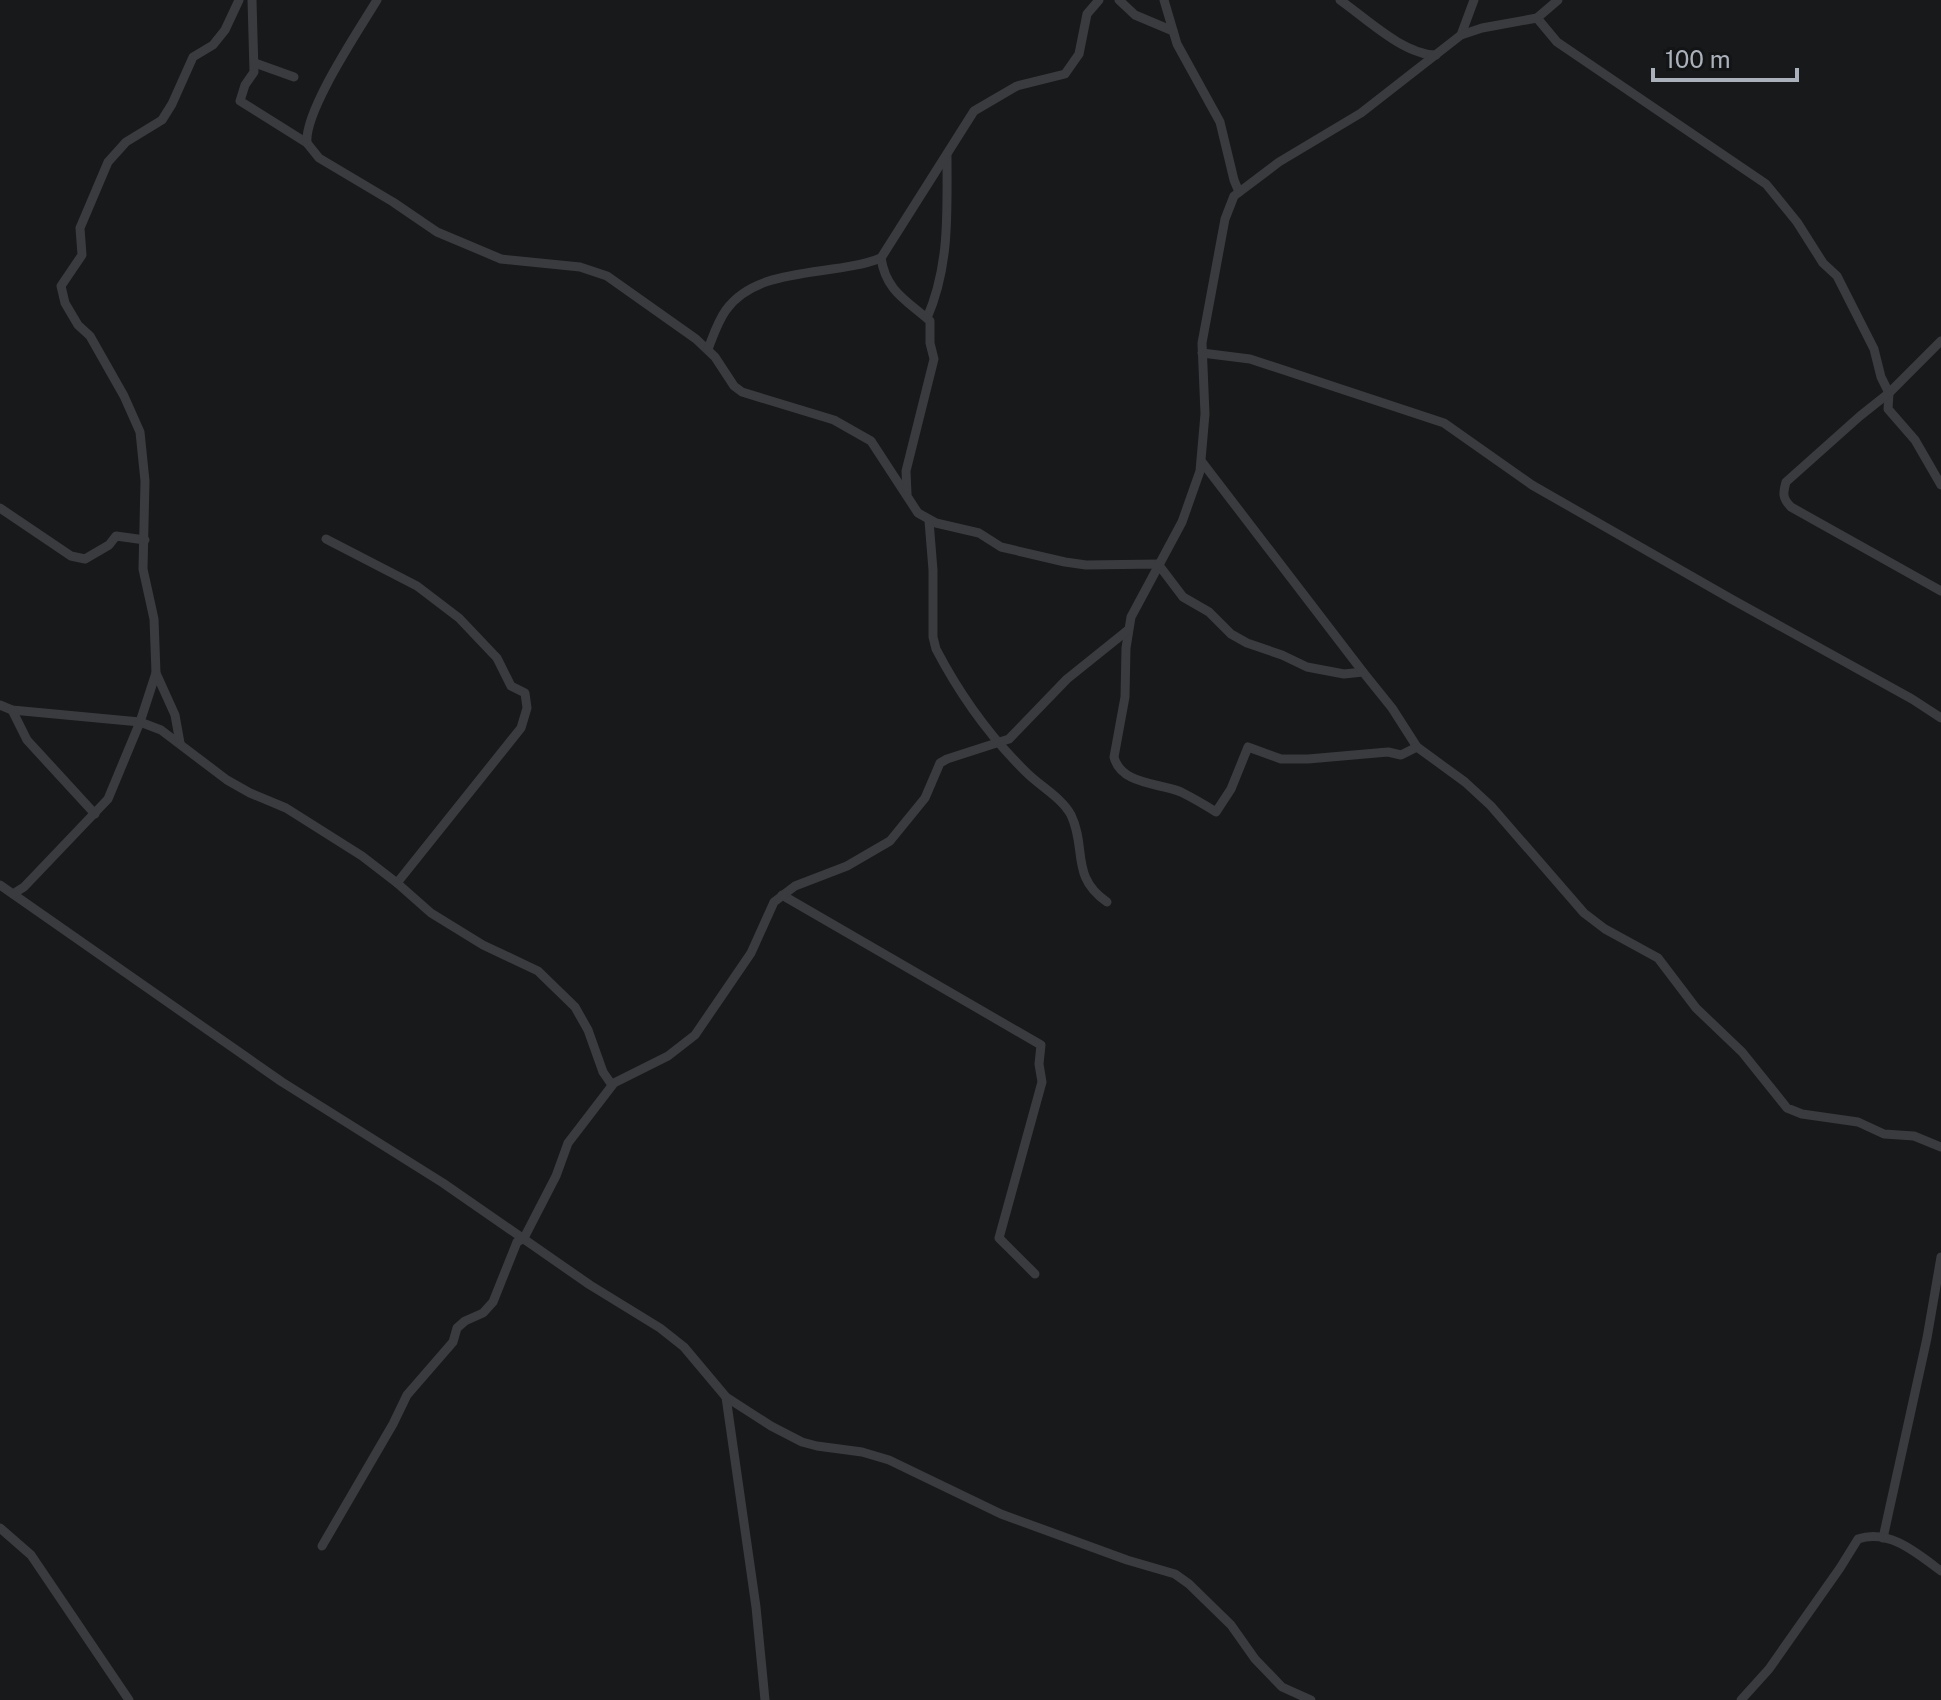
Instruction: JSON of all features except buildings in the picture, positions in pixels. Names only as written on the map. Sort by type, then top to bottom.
[{"type":"street","points":[[13,894],[24,887],[108,799],[140,722],[156,673],[154,619],[143,569],[145,481],[140,432],[124,396],[90,336],[78,325],[65,303],[61,286],[82,255],[80,228],[108,162],[126,142],[162,120],[193,57],[213,45],[225,30],[239,0]]},
{"type":"street","points":[[252,0],[254,72],[245,85],[240,101],[307,143],[319,158],[437,232],[511,262],[564,265],[594,271],[670,318],[708,349],[734,386],[742,392],[834,420],[871,441],[918,513],[929,521],[968,529],[1001,547],[1065,562],[1086,565],[1158,564]]},
{"type":"street","points":[[307,143],[309,125],[323,93],[377,0]]},
{"type":"street","points":[[908,495],[906,471],[934,359],[930,321],[890,287],[881,258],[974,111],[1017,86],[1065,74],[1079,54],[1087,14],[1099,0]]},
{"type":"street","points":[[1119,0],[1142,19],[1173,31]]},
{"type":"street","points":[[1340,0],[1410,50],[1436,55]]},
{"type":"street","points":[[1461,35],[1474,0]]},
{"type":"street","points":[[1417,747],[1401,755],[1388,752],[1281,759],[1248,747],[1231,789],[1216,812],[1180,792],[1128,776],[1116,765],[1114,757],[1125,697],[1128,630],[1135,605],[1182,522],[1202,462],[1205,414],[1202,353],[1228,206],[1239,192],[1279,162],[1361,113],[1461,35],[1537,18],[1558,0]]},
{"type":"street","points":[[1166,1],[1173,31],[1192,74],[1215,110],[1239,192]]},
{"type":"street","points":[[1537,18],[1557,42],[1766,184],[1797,222],[1823,263],[1837,276],[1874,349],[1881,377],[1889,393],[1888,409],[1915,440],[1941,485]]},
{"type":"street","points":[[255,63],[294,77]]},
{"type":"street","points":[[927,318],[939,284],[949,212],[947,153]]},
{"type":"street","points":[[708,349],[724,312],[737,297],[755,285],[771,279],[807,275],[881,258]]},
{"type":"street","points":[[1941,341],[1889,393],[1786,482],[1783,493],[1785,501],[1941,591]]},
{"type":"street","points":[[1202,353],[1250,359],[1444,423],[1532,485],[1941,718]]},
{"type":"street","points":[[1202,462],[1392,708],[1417,747],[1465,782],[1491,806],[1584,913],[1605,929],[1658,958],[1696,1008],[1742,1052],[1787,1108],[1802,1114],[1858,1122],[1884,1134],[1914,1136],[1941,1147]]},
{"type":"street","points":[[0,508],[71,556],[85,559],[109,545],[116,536],[145,540]]},
{"type":"street","points":[[929,521],[936,649],[999,743],[1070,812],[1083,875],[1096,895],[1107,902]]},
{"type":"street","points":[[326,539],[417,586],[459,618],[497,658],[511,686],[525,693],[527,708],[521,728],[397,883]]},
{"type":"street","points":[[1158,564],[1183,597],[1209,612],[1231,634],[1247,643],[1307,667],[1344,674],[1363,672]]},
{"type":"street","points":[[322,1546],[407,1395],[453,1342],[457,1328],[483,1313],[493,1302],[517,1242],[524,1238],[556,1176],[568,1143],[612,1085],[668,1056],[695,1035],[751,953],[774,902],[807,881],[847,866],[890,841],[925,798],[940,763],[1009,739],[1067,679],[1128,630]]},
{"type":"street","points":[[156,673],[175,715],[180,743]]},
{"type":"street","points":[[0,705],[12,710],[152,724],[227,780],[286,808],[362,856],[431,913],[483,945],[538,971],[575,1007],[588,1030],[603,1072],[612,1085]]},
{"type":"street","points":[[12,710],[27,740],[95,814]]},
{"type":"street","points":[[0,885],[282,1082],[395,1152],[590,1285],[660,1328],[684,1347],[726,1397],[802,1442],[889,1460],[1001,1514],[1127,1560],[1175,1574],[1231,1625],[1266,1672],[1282,1687],[1311,1700]]},
{"type":"street","points":[[782,895],[1041,1045],[1039,1064],[1042,1082],[999,1238],[1035,1274]]},
{"type":"street","points":[[1883,1538],[1936,1318],[1941,1257]]},
{"type":"street","points":[[726,1397],[756,1607],[765,1700]]},
{"type":"street","points":[[0,1528],[31,1555],[129,1700]]},
{"type":"street","points":[[1741,1700],[1769,1669],[1858,1539],[1883,1538],[1908,1547],[1941,1571]]}]
